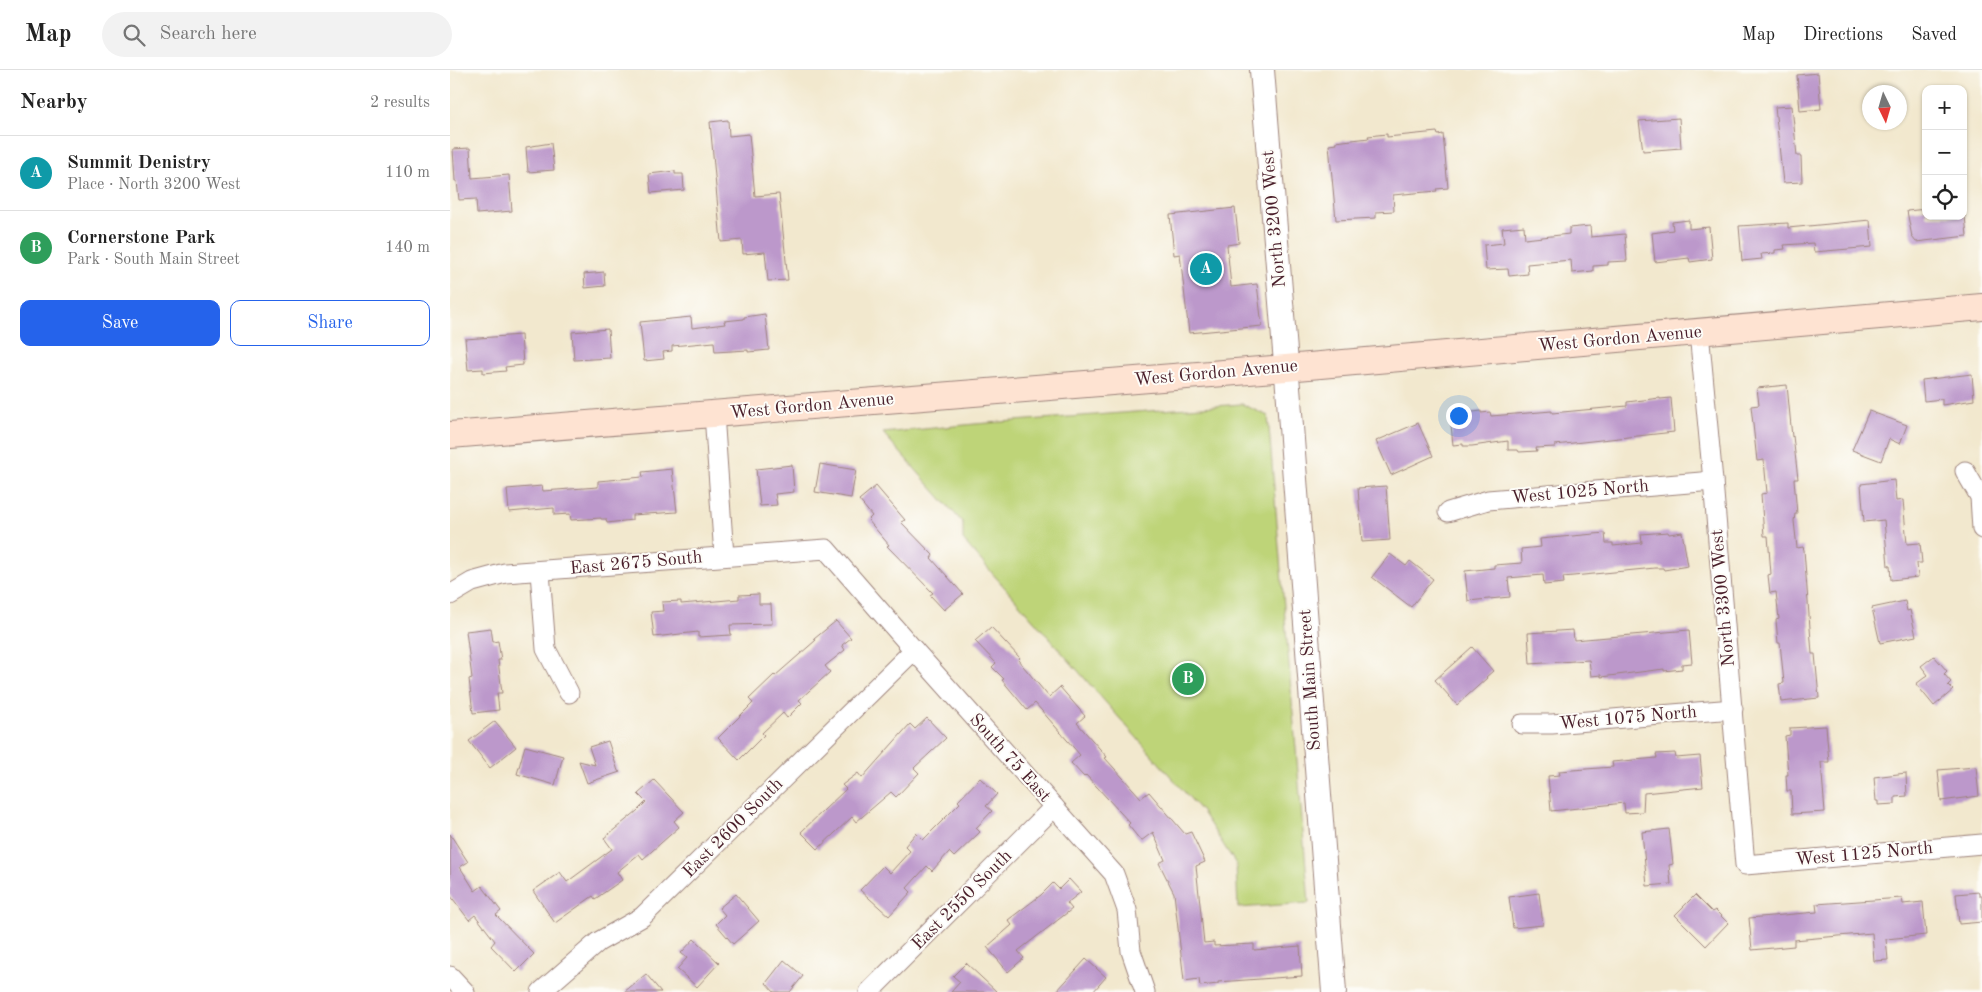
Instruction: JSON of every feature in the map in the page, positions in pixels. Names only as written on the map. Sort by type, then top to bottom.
[{"type":"main road","name":"West Gordon Avenue","points":[[450,435],[1286,368],[1982,307]]},
{"type":"street","name":"North 3200 West","points":[[1262,70],[1286,368]]},
{"type":"street","name":"North 3300 West","points":[[1699,332],[1745,865]]},
{"type":"street","name":"South Main Street","points":[[1286,368],[1334,992]]},
{"type":"street","points":[[714,414],[724,556]]},
{"type":"street","points":[[1965,470],[1981,497],[1982,529]]},
{"type":"street","name":"West 1025 North","points":[[1448,512],[1488,500],[1713,482]]},
{"type":"street","name":"East 2675 South","points":[[450,595],[472,582],[506,573],[540,572],[826,549]]},
{"type":"street","name":"South 75 East","points":[[826,549],[1114,874],[1127,910],[1131,951],[1145,992]]},
{"type":"street","points":[[540,572],[546,648],[568,693]]},
{"type":"street","name":"East 2600 South","points":[[541,992],[598,942],[642,918],[914,650]]},
{"type":"street","name":"West 1075 North","points":[[1522,724],[1552,724],[1733,710]]},
{"type":"street","name":"East 2550 South","points":[[869,992],[1054,807]]},
{"type":"street","name":"West 1125 North","points":[[1745,865],[1982,844]]},
{"type":"street","points":[[450,976],[465,992]]},
{"type":"green space","points":[[1242,404],[1268,416],[1309,903],[1238,908],[1236,864],[1202,812],[963,540],[963,523],[883,433],[975,424]]},
{"type":"building","points":[[1818,73],[1821,109],[1800,111],[1797,75]]},
{"type":"building","points":[[1792,106],[1797,156],[1801,156],[1802,182],[1783,183],[1775,107]]},
{"type":"building","points":[[1679,118],[1681,148],[1643,151],[1639,121]]},
{"type":"building","points":[[728,120],[729,136],[749,134],[755,196],[779,194],[788,280],[768,281],[765,252],[743,254],[742,240],[721,242],[710,122]]},
{"type":"building","points":[[1437,132],[1438,135],[1443,134],[1448,188],[1436,189],[1437,191],[1393,195],[1394,211],[1376,212],[1376,218],[1336,220],[1329,145],[1336,144],[1335,142],[1369,138],[1368,136],[1387,134],[1387,137]]},
{"type":"building","points":[[551,143],[554,170],[528,172],[526,147]]},
{"type":"building","points":[[470,148],[472,178],[509,175],[512,211],[477,214],[476,199],[459,200],[457,181],[455,181],[453,149]]},
{"type":"building","points":[[675,171],[675,174],[683,174],[684,190],[651,193],[649,174]]},
{"type":"building","points":[[1235,208],[1239,243],[1227,245],[1231,287],[1257,284],[1262,326],[1189,333],[1180,254],[1174,255],[1170,215]]},
{"type":"building","points":[[1922,209],[1922,220],[1965,220],[1967,236],[1916,242],[1912,237],[1907,211]]},
{"type":"building","points":[[1689,220],[1689,229],[1709,227],[1712,259],[1690,262],[1689,258],[1655,262],[1652,233],[1673,230],[1672,222]]},
{"type":"building","points":[[1870,220],[1872,247],[1814,252],[1813,243],[1784,245],[1785,249],[1775,250],[1775,253],[1761,254],[1762,259],[1742,261],[1739,226],[1788,223],[1788,228]]},
{"type":"building","points":[[1524,226],[1525,239],[1569,234],[1569,228],[1590,226],[1591,237],[1625,234],[1627,261],[1608,262],[1608,265],[1593,266],[1593,271],[1572,273],[1571,260],[1527,264],[1528,274],[1509,276],[1508,269],[1486,270],[1484,245],[1504,243],[1502,228]]},
{"type":"building","points":[[604,272],[605,286],[585,288],[584,274]]},
{"type":"building","points":[[765,314],[769,350],[715,352],[714,342],[672,346],[672,351],[663,352],[664,359],[644,361],[640,322],[691,317],[692,328],[725,324],[724,321]]},
{"type":"building","points":[[608,329],[610,358],[574,360],[572,332]]},
{"type":"building","points":[[521,335],[523,365],[505,367],[506,371],[483,373],[483,369],[468,370],[465,339]]},
{"type":"building","points":[[1972,374],[1974,400],[1942,405],[1942,399],[1924,401],[1922,380]]},
{"type":"building","points":[[1787,385],[1798,479],[1794,479],[1797,514],[1795,514],[1794,521],[1797,548],[1803,547],[1804,550],[1812,654],[1815,654],[1819,698],[1781,702],[1779,684],[1784,683],[1776,620],[1779,619],[1776,592],[1770,593],[1768,575],[1771,574],[1768,536],[1764,536],[1761,494],[1767,493],[1764,460],[1757,461],[1751,406],[1759,405],[1757,388]]},
{"type":"building","points":[[1671,398],[1674,432],[1555,445],[1555,447],[1536,448],[1537,451],[1519,452],[1518,450],[1508,450],[1508,441],[1472,446],[1463,446],[1463,444],[1453,445],[1450,415],[1481,411],[1481,413],[1490,412],[1491,416],[1552,411],[1552,413],[1627,406],[1627,402]]},
{"type":"building","points":[[1869,411],[1907,425],[1900,444],[1889,439],[1881,461],[1852,450]]},
{"type":"building","points":[[1418,423],[1433,456],[1391,475],[1376,441]]},
{"type":"building","points":[[820,464],[856,470],[851,498],[815,492]]},
{"type":"building","points":[[792,465],[794,492],[775,494],[777,505],[760,506],[756,469]]},
{"type":"building","points":[[672,469],[677,512],[632,515],[632,520],[607,523],[606,519],[601,518],[571,520],[570,514],[554,515],[554,508],[509,512],[507,489],[542,486],[543,491],[598,487],[598,481],[643,477],[642,472]]},
{"type":"building","points":[[1894,480],[1896,501],[1903,500],[1907,544],[1920,543],[1922,563],[1917,563],[1918,577],[1891,580],[1884,520],[1864,522],[1861,484]]},
{"type":"building","points":[[876,486],[905,520],[901,522],[933,555],[931,558],[963,594],[944,610],[930,595],[933,593],[887,546],[889,545],[868,520],[872,516],[859,500]]},
{"type":"building","points":[[1386,486],[1390,540],[1362,542],[1358,488]]},
{"type":"building","points":[[1668,532],[1669,534],[1682,532],[1688,566],[1664,570],[1663,568],[1655,568],[1563,577],[1564,583],[1544,585],[1543,575],[1508,578],[1510,597],[1468,601],[1465,571],[1494,568],[1494,565],[1522,563],[1521,549],[1541,547],[1540,539],[1605,533],[1606,543],[1613,543],[1613,546],[1642,543],[1641,534]]},
{"type":"building","points":[[1390,554],[1406,566],[1410,561],[1433,579],[1411,607],[1372,577]]},
{"type":"building","points":[[759,594],[759,604],[771,604],[772,624],[730,625],[731,635],[698,637],[698,632],[654,637],[651,612],[663,611],[662,602],[681,601],[681,604],[739,599],[739,595]]},
{"type":"building","points":[[1905,601],[1907,611],[1910,610],[1916,636],[1880,643],[1872,608]]},
{"type":"building","points":[[836,621],[851,638],[842,645],[845,650],[825,666],[830,672],[799,700],[802,703],[787,718],[783,713],[762,733],[764,735],[739,760],[718,738],[753,703],[749,699]]},
{"type":"building","points":[[991,627],[1020,658],[1018,660],[1049,697],[1060,687],[1085,716],[1077,723],[1141,798],[1149,792],[1185,834],[1191,832],[1205,862],[1196,866],[1204,943],[1214,942],[1214,946],[1254,944],[1254,950],[1300,946],[1302,976],[1218,982],[1218,984],[1200,986],[1199,979],[1184,981],[1174,893],[1159,863],[1165,860],[1153,832],[1141,841],[1128,825],[1130,823],[1086,775],[1084,777],[1071,763],[1080,755],[1035,703],[1027,710],[1002,680],[1004,679],[992,667],[996,663],[975,641]]},
{"type":"building","points":[[491,628],[493,642],[498,641],[501,660],[498,660],[502,693],[497,693],[499,710],[473,713],[469,679],[472,678],[466,631]]},
{"type":"building","points":[[1573,630],[1574,640],[1689,630],[1692,663],[1682,664],[1682,669],[1664,671],[1664,669],[1601,677],[1601,675],[1591,676],[1589,660],[1530,664],[1528,633]]},
{"type":"building","points":[[1472,647],[1493,671],[1457,705],[1435,680]]},
{"type":"building","points":[[1934,656],[1947,671],[1944,674],[1951,682],[1948,685],[1953,690],[1934,706],[1916,684],[1928,675],[1921,666]]},
{"type":"building","points":[[927,718],[946,738],[914,768],[919,773],[896,797],[891,792],[856,822],[852,817],[818,849],[801,832],[846,789],[842,785],[858,773],[862,778],[910,724],[915,729]]},
{"type":"building","points":[[495,721],[516,747],[490,768],[469,741]]},
{"type":"building","points":[[1826,726],[1829,762],[1821,762],[1825,812],[1792,814],[1791,791],[1787,791],[1786,775],[1788,775],[1785,736],[1790,735],[1790,728]]},
{"type":"building","points":[[608,741],[618,771],[620,772],[587,783],[579,761],[595,765],[589,747]]},
{"type":"building","points":[[525,746],[563,756],[555,785],[517,774]]},
{"type":"building","points":[[1675,753],[1676,758],[1700,756],[1703,787],[1644,793],[1643,812],[1625,813],[1624,803],[1551,811],[1548,776],[1560,775],[1559,771],[1613,767],[1612,762],[1657,758],[1656,754]]},
{"type":"building","points":[[1976,767],[1979,796],[1941,801],[1938,770]]},
{"type":"building","points":[[1906,773],[1907,796],[1895,797],[1895,804],[1878,805],[1874,777]]},
{"type":"building","points":[[980,778],[997,794],[986,806],[992,811],[976,828],[980,832],[954,857],[949,852],[932,871],[927,866],[907,888],[911,892],[889,916],[860,890],[883,866],[890,873],[910,851],[905,846],[916,833],[923,840],[960,803],[958,801]]},
{"type":"building","points":[[654,780],[684,812],[674,821],[679,827],[643,859],[639,854],[617,872],[622,880],[595,899],[593,896],[555,923],[533,891],[560,872],[567,882],[612,849],[604,838],[646,802],[638,794]]},
{"type":"building","points":[[1669,829],[1673,864],[1669,865],[1671,884],[1647,886],[1642,832]]},
{"type":"building","points":[[450,834],[468,862],[460,867],[475,891],[482,886],[501,911],[496,915],[534,954],[516,972],[491,946],[495,941],[475,915],[469,920],[450,895]]},
{"type":"building","points":[[1069,879],[1081,892],[1067,903],[1072,909],[1018,951],[1024,958],[1008,972],[987,947],[1012,925],[1008,920],[1041,895],[1053,883],[1059,889]]},
{"type":"building","points":[[1979,892],[1979,895],[1982,895],[1982,922],[1959,924],[1956,894]]},
{"type":"building","points":[[1539,893],[1543,925],[1513,928],[1509,897]]},
{"type":"building","points":[[736,894],[759,921],[733,944],[716,924],[725,915],[719,908]]},
{"type":"building","points":[[1695,895],[1712,912],[1715,910],[1728,923],[1706,946],[1675,915]]},
{"type":"building","points":[[1902,898],[1903,904],[1923,902],[1926,935],[1886,939],[1888,960],[1874,961],[1872,933],[1794,940],[1794,946],[1752,950],[1749,918],[1817,912],[1816,904]]},
{"type":"building","points":[[694,939],[719,963],[697,987],[677,969],[687,958],[681,953]]},
{"type":"building","points":[[1086,959],[1106,977],[1093,992],[1056,992]]},
{"type":"building","points":[[784,960],[803,976],[790,992],[774,992],[766,983]]},
{"type":"building","points":[[966,963],[997,992],[951,992],[960,982],[953,976]]},
{"type":"building","points":[[646,974],[661,992],[624,992]]},
{"type":"place","name":"Summit Denistry","points":[[1206,269]]},
{"type":"place","name":"Cornerstone Park","points":[[1188,679]]}]
